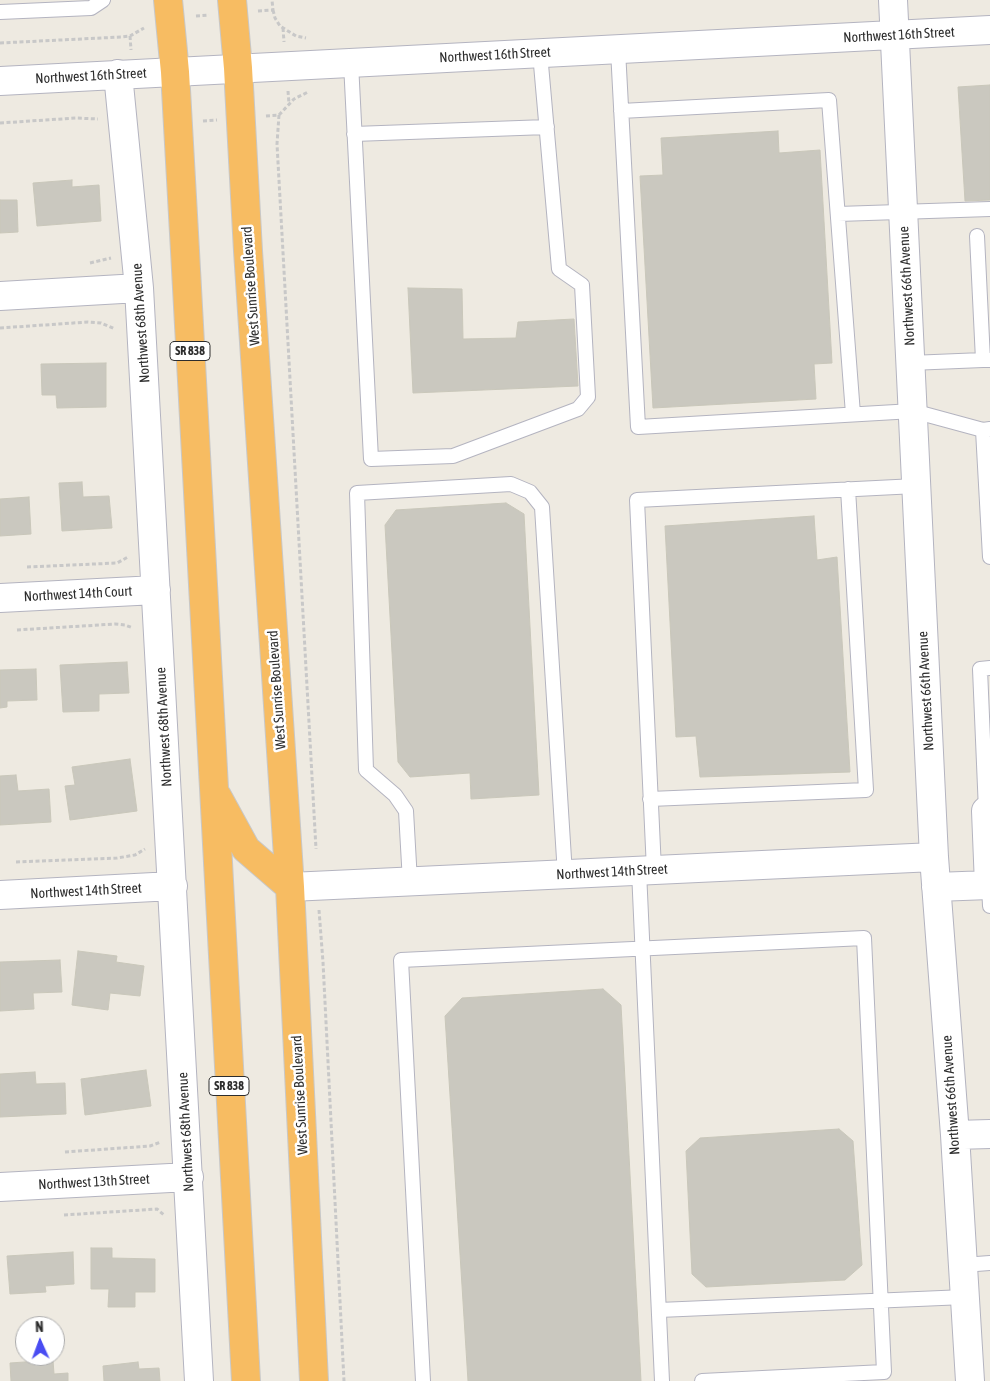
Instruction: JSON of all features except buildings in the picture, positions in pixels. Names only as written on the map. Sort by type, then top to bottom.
[{"type":"highway","name":"SR 838","points":[[168,0],[174,72],[246,1381]]},
{"type":"highway","name":"West Sunrise Boulevard","points":[[232,0],[238,68],[248,251],[290,887],[314,1381]]},
{"type":"highway","points":[[214,790],[246,849],[290,887]]},
{"type":"street","name":"Northwest 66th Avenue","points":[[893,0],[934,857],[964,1297],[979,1341],[970,1381]]},
{"type":"street","name":"Northwest 16th Street","points":[[0,81],[990,30]]},
{"type":"street","name":"Northwest 68th Avenue","points":[[118,74],[140,288],[199,1381]]},
{"type":"street","points":[[0,296],[140,288]]},
{"type":"street","name":"Northwest 14th Court","points":[[0,598],[156,590]]},
{"type":"street","points":[[936,887],[989,895],[988,811]]},
{"type":"street","name":"Northwest 14th Street","points":[[290,887],[934,857]]},
{"type":"street","name":"Northwest 14th Street","points":[[0,895],[172,886]]},
{"type":"street","points":[[954,1135],[990,1134]]},
{"type":"street","name":"Northwest 13th Street","points":[[0,1187],[189,1177]]},
{"type":"lane","points":[[0,12],[91,8],[103,0]]},
{"type":"lane","points":[[618,50],[638,427],[913,411],[986,429],[990,557]]},
{"type":"lane","points":[[351,62],[371,459],[452,456],[578,409],[588,397],[582,285],[559,269],[540,53]]},
{"type":"lane","points":[[621,111],[829,100],[853,414]]},
{"type":"lane","points":[[354,134],[547,127]]},
{"type":"lane","points":[[838,214],[990,209]]},
{"type":"lane","points":[[910,364],[986,360],[977,236]]},
{"type":"lane","points":[[410,882],[406,811],[395,795],[366,770],[357,493],[511,484],[530,492],[542,507],[564,875]]},
{"type":"lane","points":[[662,1381],[643,949],[650,799],[637,500],[916,486]]},
{"type":"lane","points":[[650,799],[866,790],[848,489]]},
{"type":"lane","points":[[988,811],[980,669],[990,668]]},
{"type":"lane","points":[[423,1381],[401,960],[864,938],[884,1372],[702,1381]]},
{"type":"lane","points":[[963,1265],[990,1263]]},
{"type":"lane","points":[[659,1310],[964,1297]]},
{"type":"path","points":[[273,10],[275,18],[283,28],[296,36],[313,39]]},
{"type":"path","points":[[0,43],[130,36],[143,30],[147,25]]},
{"type":"path","points":[[279,115],[277,144],[323,962],[344,1381]]},
{"type":"path","points":[[0,123],[76,118]]},
{"type":"path","points":[[0,328],[88,322],[108,325],[116,330]]},
{"type":"path","points":[[27,567],[117,563],[129,557],[133,552]]},
{"type":"path","points":[[17,630],[115,624],[125,625],[136,631]]},
{"type":"path","points":[[65,1152],[150,1146],[159,1143],[165,1138]]},
{"type":"path","points":[[64,1214],[157,1209],[165,1215],[167,1222]]}]
